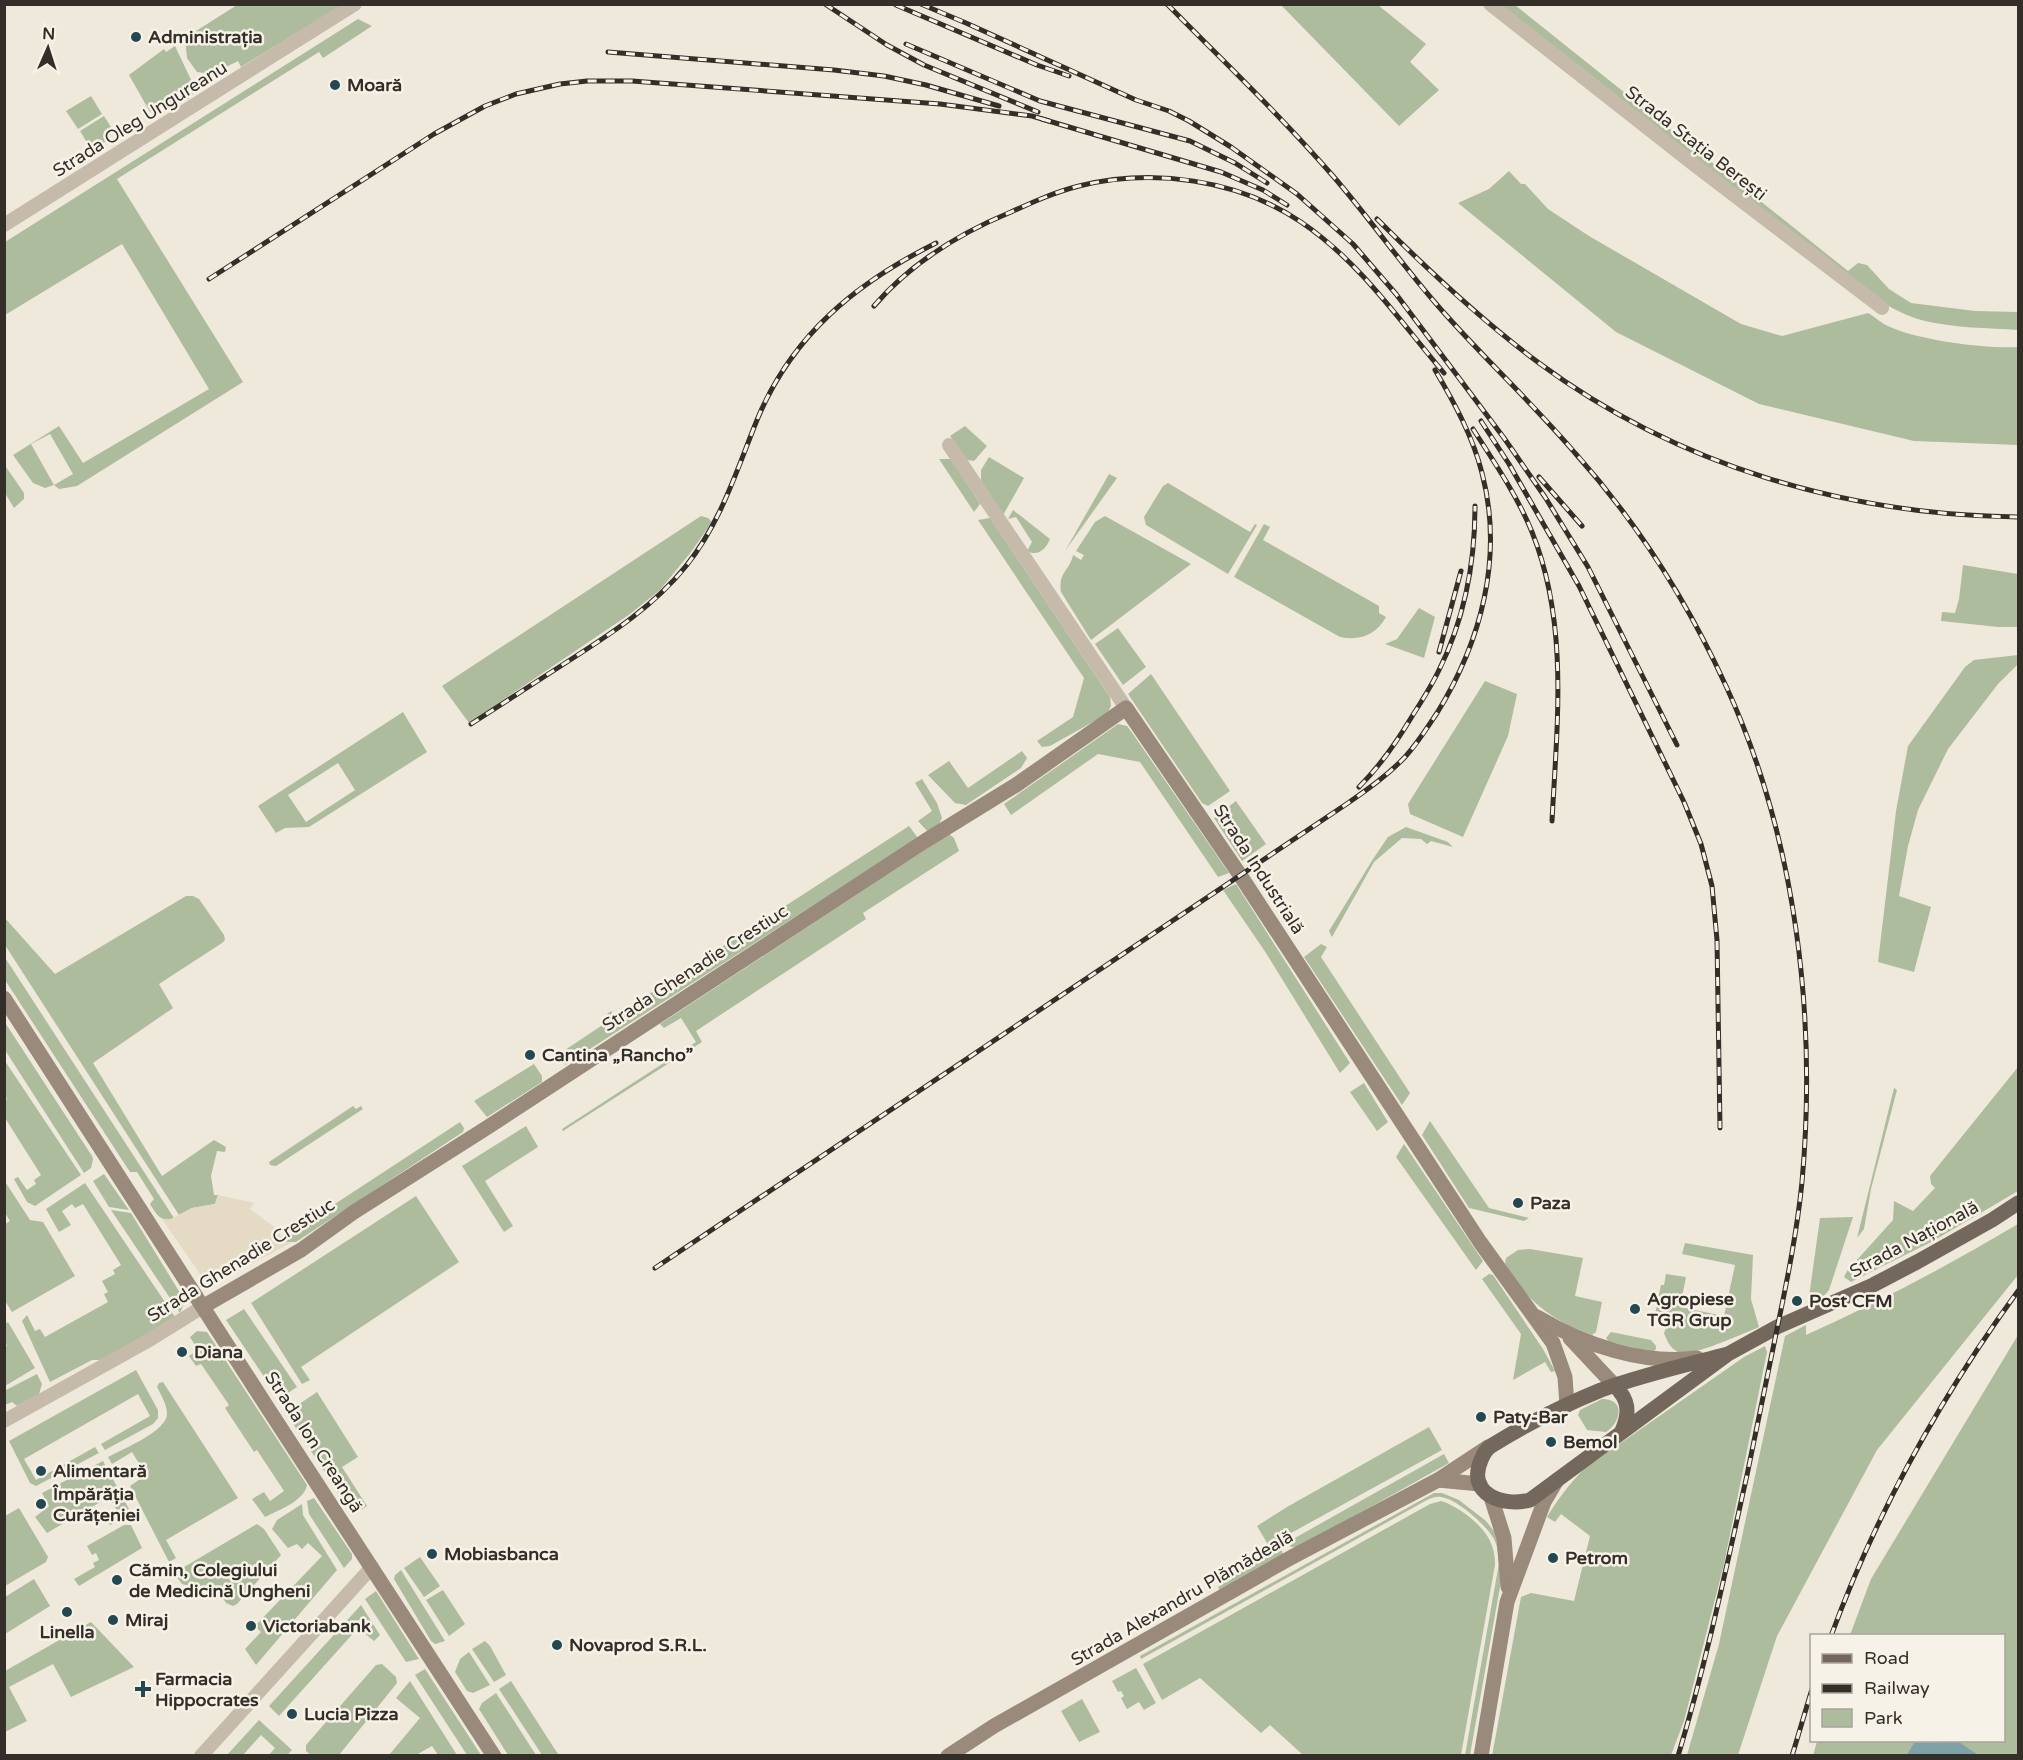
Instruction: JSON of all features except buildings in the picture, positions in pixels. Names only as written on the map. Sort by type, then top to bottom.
[{"type":"main road","name":"Strada Națională","points":[[1480,1484],[1491,1497],[1502,1502],[1514,1503],[1530,1500],[1728,1354],[1777,1327],[1891,1276],[1958,1240],[2019,1203]]},
{"type":"main road","name":"Strada Națională","points":[[1488,1447],[1567,1405],[1615,1386],[1728,1354]]},
{"type":"main road","points":[[1615,1386],[1623,1395],[1628,1408],[1622,1431]]},
{"type":"main road","points":[[1480,1484],[1478,1467],[1488,1447]]},
{"type":"street","name":"Strada Oleg Ungureanu","points":[[4,225],[355,4]]},
{"type":"street","name":"Strada Stația Berești","points":[[1490,4],[1698,168],[1882,308]]},
{"type":"street","name":"Strada Industrială","points":[[949,445],[1240,875],[1480,1242],[1553,1343],[1565,1377],[1567,1405]]},
{"type":"street","name":"Strada Ghenadie Crestiuc","points":[[4,1421],[146,1342],[301,1250],[354,1212],[925,841],[1016,785],[1126,708]]},
{"type":"street","name":"Strada Ion Creangă","points":[[4,998],[494,1755]]},
{"type":"street","name":"Strada Industrială","points":[[1535,1316],[1566,1334],[1626,1354],[1684,1359],[1728,1354]]},
{"type":"street","name":"Strada Industrială","points":[[1566,1334],[1615,1386]]},
{"type":"street","name":"Strada Alexandru Plămădeală","points":[[948,1755],[994,1726],[1292,1557],[1438,1480],[1488,1447]]},
{"type":"street","points":[[1438,1480],[1480,1484]]},
{"type":"street","name":"Strada Națională","points":[[1507,1602],[1544,1502],[1557,1480]]},
{"type":"street","name":"Strada Națională","points":[[1481,1755],[1507,1602],[1508,1573],[1504,1538],[1491,1497]]},
{"type":"street","points":[[201,1755],[372,1567]]},
{"type":"green space","points":[[237,5],[342,5],[241,67],[238,61],[212,74],[197,72],[187,58],[185,38]]},
{"type":"green space","points":[[1281,5],[1378,5],[1426,44],[1410,62],[1439,90],[1399,126]]},
{"type":"green space","points":[[1499,5],[1515,5],[1848,271],[1858,263],[1867,265],[1889,289],[1911,303],[1975,311],[2018,312],[2018,330],[1960,326],[1917,319],[1862,291]]},
{"type":"green space","points":[[358,19],[372,26],[323,58],[319,52],[117,179],[243,382],[77,486],[59,489],[54,485],[45,488],[33,483],[13,455],[59,426],[83,463],[209,389],[122,244],[5,315],[5,242]],"holes":[[[50,434],[73,474],[54,485],[31,444]]]},
{"type":"green space","points":[[175,46],[195,90],[190,98],[160,114],[150,112],[129,75],[164,49],[166,52]]},
{"type":"green space","points":[[91,96],[102,114],[78,129],[66,111]]},
{"type":"green space","points":[[104,116],[111,127],[110,138],[100,146],[86,141],[80,131]]},
{"type":"green space","points":[[1509,171],[1521,184],[1525,184],[1548,209],[1589,236],[1741,324],[1782,336],[1868,313],[1900,331],[1933,339],[1971,345],[2018,347],[2018,445],[1914,441],[1759,404],[1616,332],[1458,203],[1489,189]]},
{"type":"green space","points":[[965,426],[987,446],[974,461],[967,460],[950,436]]},
{"type":"green space","points":[[989,457],[1024,478],[1002,517],[981,480],[981,470]]},
{"type":"green space","points":[[939,459],[951,459],[980,504],[974,512]]},
{"type":"green space","points":[[4,464],[24,493],[24,499],[14,508],[5,493]]},
{"type":"green space","points":[[1109,474],[1117,478],[1065,551]]},
{"type":"green space","points":[[1168,483],[1250,532],[1255,524],[1257,525],[1228,574],[1146,525],[1144,517],[1163,486]]},
{"type":"green space","points":[[1013,510],[1050,539],[1041,551],[1031,553],[1027,551],[1032,542],[1016,517],[1008,519]]},
{"type":"green space","points":[[701,516],[712,522],[660,590],[630,614],[469,723],[442,686]]},
{"type":"green space","points":[[1105,516],[1191,564],[1091,640],[1061,592],[1061,580],[1073,555],[1081,560],[1084,555],[1076,551],[1095,522]]},
{"type":"green space","points":[[990,518],[1110,697],[1111,706],[1107,714],[1050,746],[1042,747],[1037,741],[1073,717],[1084,678],[978,520]]},
{"type":"green space","points":[[1264,524],[1270,527],[1263,540],[1379,606],[1379,613],[1386,617],[1382,623],[1372,632],[1361,637],[1340,637],[1234,577]]},
{"type":"green space","points":[[1963,565],[2018,574],[2018,627],[1941,621],[1942,612],[1955,613]]},
{"type":"green space","points":[[1419,608],[1435,617],[1424,658],[1385,644],[1397,639]]},
{"type":"green space","points":[[1118,628],[1146,667],[1123,685],[1095,644]]},
{"type":"green space","points":[[2018,655],[2018,664],[1998,684],[1948,749],[1918,810],[1908,846],[1899,896],[1931,907],[1914,972],[1878,962],[1896,811],[1908,746],[1965,667],[1974,660]]},
{"type":"green space","points":[[1151,674],[1230,791],[1208,806],[1202,803],[1128,694]]},
{"type":"green space","points":[[1485,681],[1517,694],[1508,736],[1463,837],[1410,814],[1408,804]]},
{"type":"green space","points":[[403,712],[427,752],[309,827],[285,828],[276,833],[258,806]],"holes":[[[338,763],[355,790],[306,822],[288,795]]]},
{"type":"green space","points":[[1118,724],[1127,726],[1133,734],[1229,873],[1218,877],[1140,762],[1098,754],[1011,815],[1004,804]]},
{"type":"green space","points":[[1022,751],[1027,758],[1021,768],[966,805],[955,803],[928,775],[949,761],[968,788]]},
{"type":"green space","points":[[922,779],[937,803],[942,818],[938,826],[928,832],[918,821],[932,811],[915,783]]},
{"type":"green space","points":[[1236,801],[1266,844],[1242,861],[1214,818]]},
{"type":"green space","points":[[909,826],[918,838],[565,1065],[562,1052],[610,1020],[607,1014],[611,1011],[615,1016]]},
{"type":"green space","points":[[1406,827],[1448,842],[1453,847],[1431,841],[1427,844],[1421,839],[1402,838],[1374,862],[1332,937],[1329,931],[1373,859],[1388,837]]},
{"type":"green space","points":[[949,834],[954,838],[959,851],[863,913],[866,919],[696,1031],[702,1042],[563,1131],[562,1129],[696,1042],[681,1018],[664,1028],[660,1024]]},
{"type":"green space","points":[[1236,884],[1350,1063],[1340,1073],[1266,953],[1223,890]]},
{"type":"green space","points":[[186,896],[199,899],[224,935],[225,940],[159,984],[173,1008],[93,1063],[162,1176],[214,1140],[226,1147],[225,1152],[217,1151],[211,1176],[214,1195],[218,1195],[215,1204],[192,1208],[179,1215],[5,945],[4,917],[55,974]]},
{"type":"green space","points":[[1321,944],[1327,947],[1321,957],[1410,1093],[1402,1105],[1304,957]]},
{"type":"green space","points":[[4,956],[174,1218],[162,1218],[152,1208],[150,1204],[154,1199],[137,1172],[130,1172],[5,980]]},
{"type":"green space","points":[[4,1021],[92,1156],[91,1168],[84,1173],[5,1050]]},
{"type":"green space","points":[[5,1061],[81,1175],[35,1206],[27,1202],[14,1179],[18,1177],[27,1190],[36,1184],[34,1180],[41,1175],[5,1118],[7,1099]]},
{"type":"green space","points":[[534,1064],[542,1076],[542,1082],[487,1117],[474,1101]]},
{"type":"green space","points":[[2018,1067],[2018,1191],[1933,1241],[1851,1282],[1844,1277],[1893,1220],[1894,1201],[1913,1211],[1935,1188],[1931,1184],[1930,1176]]},
{"type":"green space","points":[[1364,1083],[1388,1122],[1377,1131],[1350,1092]]},
{"type":"green space","points":[[1894,1088],[1897,1090],[1871,1189],[1864,1229],[1857,1238]]},
{"type":"green space","points":[[353,1106],[356,1109],[361,1106],[363,1109],[276,1166],[270,1165],[269,1162]]},
{"type":"green space","points":[[1430,1121],[1489,1208],[1529,1218],[1524,1221],[1469,1208],[1422,1135]]},
{"type":"green space","points":[[460,1122],[464,1128],[463,1132],[296,1242],[286,1242],[283,1238]]},
{"type":"green space","points":[[526,1126],[538,1147],[485,1181],[513,1226],[504,1232],[462,1166]]},
{"type":"green space","points":[[1404,1144],[1483,1261],[1476,1270],[1396,1157]]},
{"type":"green space","points":[[104,1174],[129,1210],[109,1207],[93,1181]]},
{"type":"green space","points":[[4,1180],[30,1220],[43,1222],[75,1276],[12,1312],[5,1301],[5,1224],[10,1221],[5,1213]]},
{"type":"green space","points":[[85,1183],[175,1317],[103,1360],[92,1360],[50,1382],[22,1321],[27,1315],[35,1331],[40,1329],[45,1337],[108,1302],[104,1294],[108,1292],[102,1281],[115,1274],[113,1270],[121,1265],[83,1204],[75,1208],[72,1204],[62,1211],[71,1225],[59,1232],[46,1209]]},
{"type":"green space","points":[[416,1196],[459,1262],[301,1367],[310,1380],[302,1384],[251,1303]]},
{"type":"green space","points":[[111,1210],[131,1213],[185,1301],[180,1313]]},
{"type":"green space","points":[[1853,1217],[1829,1290],[1823,1297],[1808,1304],[1820,1218]]},
{"type":"green space","points":[[2018,1224],[2018,1275],[1877,1450],[1777,1636],[1738,1755],[1687,1755],[1719,1644],[1785,1336],[1806,1325],[1806,1335],[1861,1310]]},
{"type":"green space","points":[[1685,1243],[1753,1255],[1751,1299],[1759,1327],[1718,1344],[1685,1353],[1678,1352],[1671,1346],[1664,1333],[1668,1323],[1654,1319],[1661,1285],[1664,1285],[1666,1274],[1686,1277],[1680,1307],[1724,1316],[1735,1265],[1682,1254]]},
{"type":"green space","points":[[1530,1249],[1583,1258],[1575,1296],[1602,1302],[1596,1332],[1592,1335],[1553,1316],[1531,1299],[1522,1288],[1505,1263],[1506,1258],[1518,1250]]},
{"type":"green space","points":[[1489,1274],[1493,1275],[1543,1349],[1555,1371],[1551,1372],[1545,1362],[1513,1380],[1521,1334],[1482,1279]]},
{"type":"green space","points":[[244,1309],[297,1387],[279,1399],[226,1320]]},
{"type":"green space","points":[[8,1322],[35,1368],[5,1386],[5,1347],[7,1346],[5,1324]]},
{"type":"green space","points":[[197,1331],[207,1332],[307,1485],[305,1491],[296,1500],[265,1517],[252,1499],[264,1492],[270,1501],[284,1491],[257,1450],[254,1452],[225,1408],[229,1405],[201,1364],[196,1366],[189,1356],[198,1350],[190,1337]]},
{"type":"green space","points":[[1611,1332],[1651,1340],[1656,1349],[1653,1352],[1609,1342],[1606,1338]]},
{"type":"green space","points":[[2018,1335],[2018,1755],[1813,1756],[1817,1742],[2005,1742],[2005,1634],[1850,1634],[1871,1579]]},
{"type":"green space","points":[[1765,1346],[1767,1352],[1724,1564],[1684,1721],[1671,1755],[1492,1756],[1521,1597],[1531,1593],[1574,1601],[1590,1536],[1561,1514],[1555,1522],[1547,1517],[1555,1504],[1585,1468],[1744,1357]]},
{"type":"green space","points":[[136,1370],[158,1410],[158,1418],[153,1424],[105,1450],[101,1444],[150,1416],[138,1394],[24,1459],[36,1480],[95,1447],[99,1453],[36,1486],[30,1483],[9,1441]]},
{"type":"green space","points":[[37,1374],[42,1384],[39,1394],[17,1406],[12,1402],[5,1405],[4,1391]]},
{"type":"green space","points":[[163,1382],[238,1498],[166,1540],[176,1558],[169,1562],[130,1486],[146,1475],[132,1452],[112,1464],[108,1457],[143,1439],[160,1427],[167,1414],[157,1387]]},
{"type":"green space","points":[[317,1392],[358,1457],[342,1467],[367,1506],[353,1515],[286,1413]]},
{"type":"green space","points":[[1602,1399],[1615,1403],[1618,1407],[1618,1417],[1606,1432],[1587,1430],[1578,1415],[1580,1410]]},
{"type":"green space","points":[[1429,1427],[1442,1450],[1282,1538],[1270,1548],[1257,1526]]},
{"type":"green space","points":[[1444,1454],[1449,1463],[1299,1547],[1291,1547],[1286,1543]]},
{"type":"green space","points":[[103,1461],[129,1509],[126,1515],[111,1525],[104,1520],[118,1512],[109,1497],[47,1533],[35,1517],[49,1506],[42,1493]]},
{"type":"green space","points":[[1434,1493],[1442,1493],[1459,1500],[1486,1521],[1498,1536],[1502,1576],[1470,1755],[1465,1755],[1499,1563],[1496,1545],[1490,1533],[1478,1520],[1448,1499],[1437,1497],[1427,1500],[1141,1659],[1140,1656]]},
{"type":"green space","points":[[314,1498],[352,1554],[352,1559],[344,1568],[309,1514],[307,1501]]},
{"type":"green space","points":[[1441,1501],[1462,1512],[1482,1529],[1491,1544],[1495,1559],[1461,1755],[1303,1755],[1270,1725],[1261,1733],[1200,1678],[1162,1700],[1143,1664],[1430,1504]]},
{"type":"green space","points":[[302,1504],[303,1515],[337,1570],[256,1665],[245,1649],[261,1632],[255,1626],[322,1556],[308,1543],[302,1549],[297,1544],[288,1548],[272,1529],[277,1520]]},
{"type":"green space","points":[[19,1508],[48,1557],[46,1562],[5,1586],[5,1516]]},
{"type":"green space","points":[[257,1524],[264,1529],[281,1555],[237,1604],[233,1606],[226,1603],[213,1583],[200,1589],[182,1584],[176,1576],[179,1570]]},
{"type":"green space","points":[[124,1525],[131,1525],[142,1548],[79,1586],[74,1579],[95,1567],[93,1563],[99,1560],[96,1553],[92,1555],[87,1546]]},
{"type":"green space","points":[[1280,1546],[1283,1554],[1220,1591],[1218,1587]]},
{"type":"green space","points":[[420,1557],[440,1586],[424,1597],[404,1568]]},
{"type":"green space","points":[[401,1570],[445,1641],[435,1644],[431,1641],[394,1579]]},
{"type":"green space","points":[[34,1579],[50,1606],[5,1634],[5,1597]]},
{"type":"green space","points":[[443,1590],[465,1624],[449,1636],[426,1600]]},
{"type":"green space","points":[[376,1591],[419,1659],[406,1662],[365,1599]]},
{"type":"green space","points":[[361,1605],[380,1635],[374,1641],[358,1628],[279,1716],[269,1706]]},
{"type":"green space","points":[[91,1622],[134,1667],[71,1697],[53,1664],[9,1687],[27,1721],[5,1732],[5,1671]]},
{"type":"green space","points":[[485,1641],[506,1675],[494,1682],[472,1649]]},
{"type":"green space","points":[[469,1652],[490,1685],[473,1693],[467,1691],[455,1672],[460,1659]]},
{"type":"green space","points":[[382,1664],[396,1677],[397,1683],[339,1755],[311,1755],[306,1751],[306,1745],[376,1665]]},
{"type":"green space","points":[[1136,1668],[1156,1703],[1144,1710],[1139,1702],[1127,1709],[1121,1698],[1124,1696],[1121,1691],[1118,1692],[1112,1681]]},
{"type":"green space","points":[[425,1669],[481,1755],[467,1755],[415,1675]]},
{"type":"green space","points":[[410,1681],[457,1755],[438,1755],[432,1746],[416,1755],[389,1755],[420,1718],[396,1698]]},
{"type":"green space","points":[[511,1681],[559,1755],[542,1755],[499,1689]]},
{"type":"green space","points":[[496,1693],[536,1755],[508,1755],[479,1709],[482,1703]]},
{"type":"green space","points":[[1082,1699],[1100,1732],[1079,1742],[1061,1711]]},
{"type":"green space","points":[[259,1720],[292,1750],[287,1755],[269,1755],[275,1748],[261,1735],[243,1755],[227,1755]]},
{"type":"shaded area","points":[[218,1195],[254,1203],[250,1209],[273,1226],[286,1242],[291,1243],[218,1281],[202,1277],[162,1219],[169,1220],[192,1208],[215,1204]]},
{"type":"water","points":[[1959,1742],[1978,1755],[1907,1755],[1914,1743]]},
{"type":"railway","points":[[825,4],[887,45],[924,65],[1038,112]]},
{"type":"railway","points":[[921,4],[1136,100],[1169,111],[1189,121],[1231,147],[1297,194],[1353,244],[1396,294],[1504,438],[1545,497],[1588,567],[1677,745]]},
{"type":"railway","points":[[1167,4],[1313,154],[1431,298],[1559,435],[1619,506],[1678,594],[1711,655],[1750,744],[1770,804],[1785,866],[1796,929],[1803,992],[1806,1119],[1802,1182],[1788,1275],[1747,1475],[1707,1651],[1678,1756]]},
{"type":"railway","points":[[896,5],[1037,65],[1069,76]]},
{"type":"railway","points":[[906,44],[1040,101],[1190,141],[1235,163],[1267,183]]},
{"type":"railway","points":[[608,52],[884,76],[926,85],[999,106]]},
{"type":"railway","points":[[209,279],[434,134],[485,106],[516,94],[560,84],[587,81],[632,81],[940,104],[1032,116],[1049,121]]},
{"type":"railway","points":[[1042,119],[1221,172],[1263,190],[1287,205]]},
{"type":"railway","points":[[874,306],[903,277],[937,251],[992,220],[1061,191],[1107,181],[1136,178],[1194,181],[1222,187],[1276,207],[1322,238],[1360,273],[1444,373]]},
{"type":"railway","points":[[1377,219],[1455,294],[1517,347],[1592,399],[1648,430],[1707,456],[1766,478],[1828,495],[1891,507],[1954,514],[2018,517]]},
{"type":"railway","points":[[471,724],[617,629],[674,580],[709,532],[735,477],[757,420],[788,362],[808,337],[853,294],[936,243]]},
{"type":"railway","points":[[655,1268],[1348,803],[1385,776],[1409,752],[1437,713],[1466,657],[1484,598],[1489,567],[1488,505],[1482,473],[1474,446],[1435,370]]},
{"type":"railway","points":[[1481,421],[1509,464],[1579,586],[1684,802],[1701,844],[1712,886],[1717,940],[1720,1128]]},
{"type":"railway","points":[[1473,429],[1505,479],[1526,518],[1544,567],[1556,638],[1558,675],[1552,821]]},
{"type":"railway","points":[[1539,477],[1582,526]]},
{"type":"railway","points":[[1359,787],[1381,763],[1400,736],[1436,676],[1448,651],[1461,611],[1470,569],[1475,506]]},
{"type":"railway","points":[[1439,652],[1461,571]]},
{"type":"railway","points":[[1832,1634],[1869,1544],[1913,1457],[1962,1372],[2018,1291]]},
{"type":"railway","points":[[1792,1756],[1810,1696]]},
{"type":"place","name":"Administrația","points":[[136,37]]},
{"type":"place","name":"Moară","points":[[335,85]]},
{"type":"place","name":"Cantina „Rancho”","points":[[530,1055]]},
{"type":"place","name":"Paza","points":[[1518,1203]]},
{"type":"place","name":"Post CFM","points":[[1797,1301]]},
{"type":"place","name":"Agropiese TGR Grup","points":[[1635,1309]]},
{"type":"place","name":"Diana","points":[[182,1352]]},
{"type":"place","name":"Paty-Bar","points":[[1481,1417]]},
{"type":"place","name":"Bemol","points":[[1551,1442]]},
{"type":"place","name":"Alimentară","points":[[41,1471]]},
{"type":"place","name":"Împărăția Curățeniei","points":[[41,1504]]},
{"type":"place","name":"Mobiasbanca","points":[[432,1554]]},
{"type":"place","name":"Petrom","points":[[1553,1558]]},
{"type":"place","name":"Cămin, Colegiului de Medicină Ungheni","points":[[117,1580]]},
{"type":"place","name":"Linella","points":[[67,1612]]},
{"type":"place","name":"Miraj","points":[[113,1620]]},
{"type":"place","name":"Victoriabank","points":[[251,1626]]},
{"type":"place","name":"Novaprod S.R.L.","points":[[557,1645]]},
{"type":"place","name":"Farmacia Hippocrates","points":[[143,1689]]},
{"type":"place","name":"Lucia Pizza","points":[[292,1714]]}]
